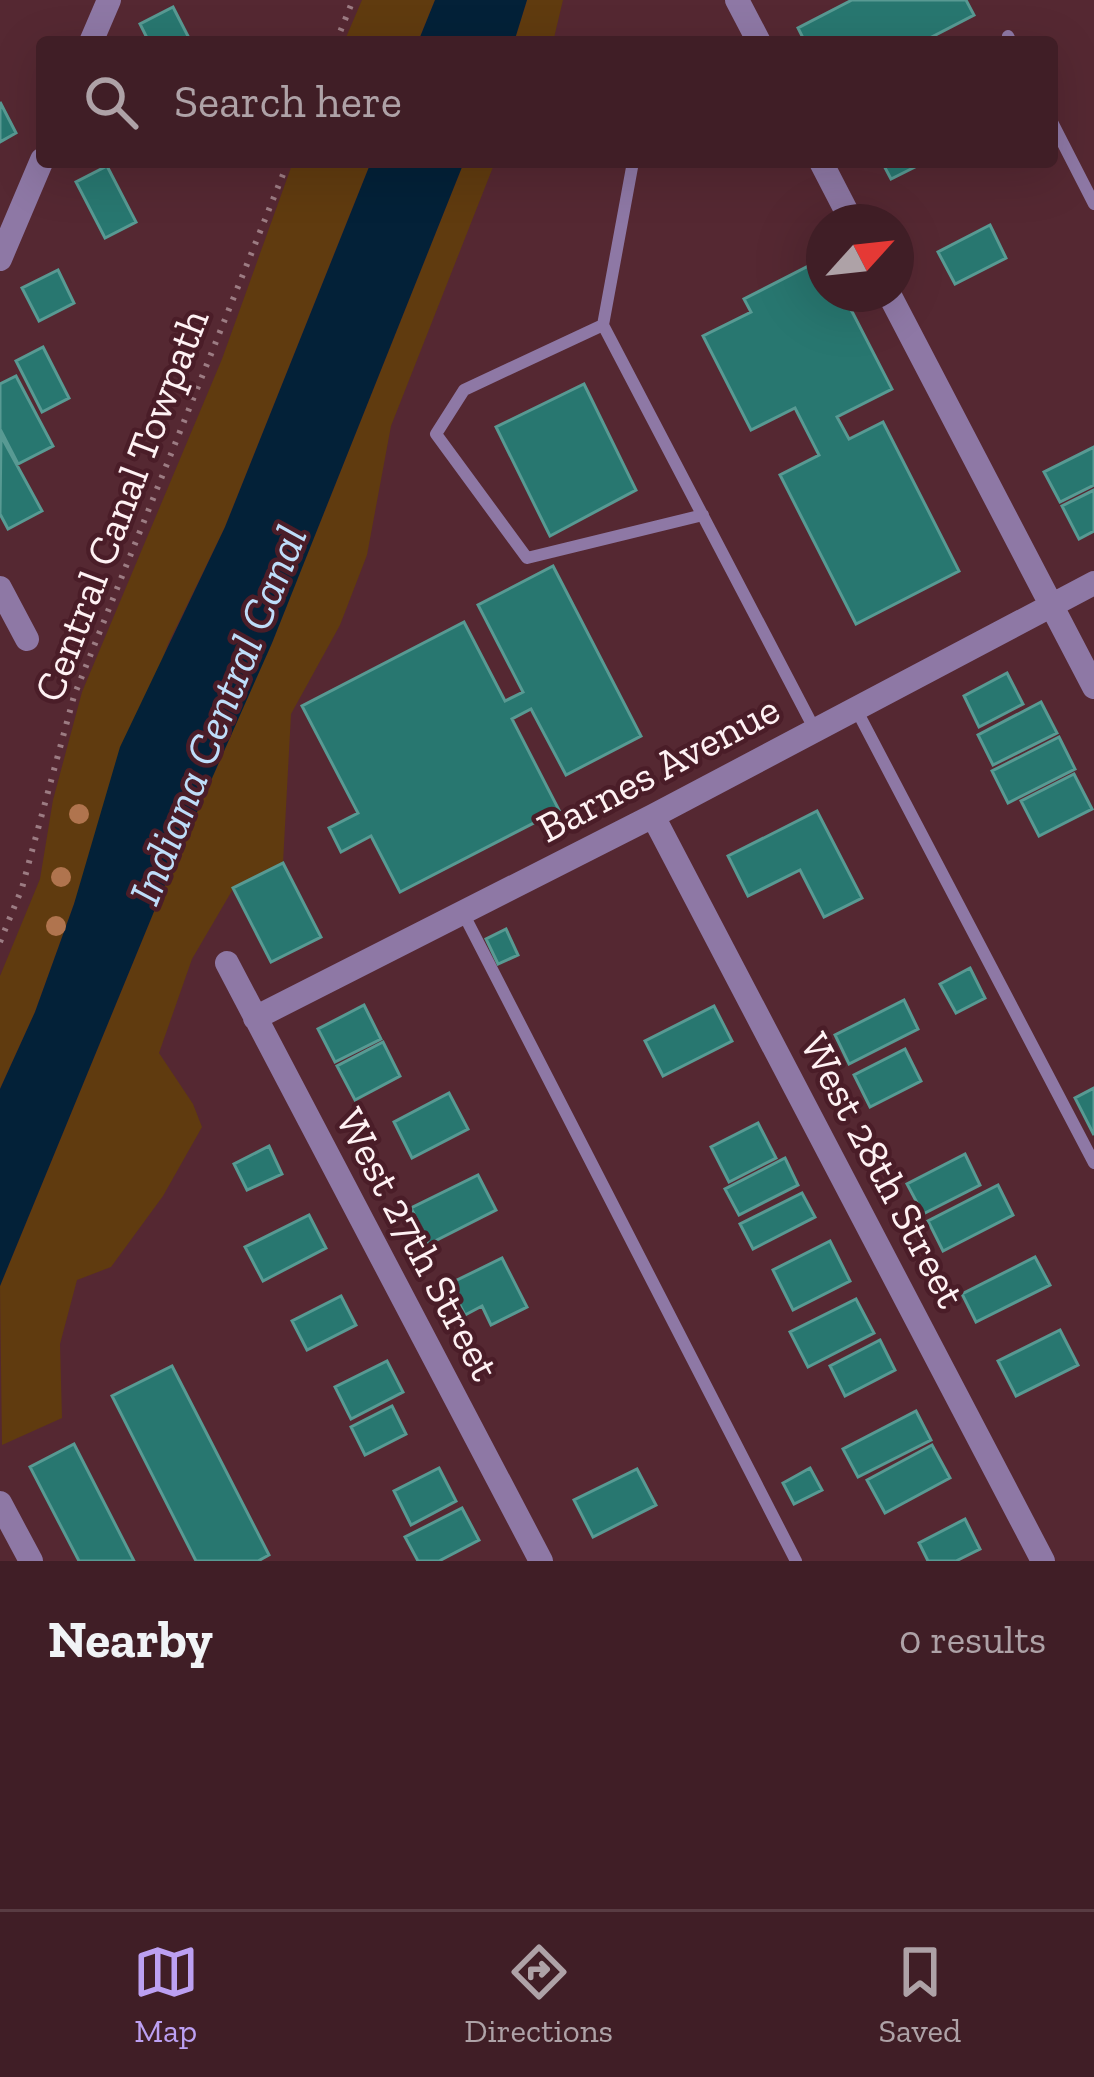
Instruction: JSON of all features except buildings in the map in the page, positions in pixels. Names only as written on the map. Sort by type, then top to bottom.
[{"type":"street","points":[[94,36],[109,0]]},
{"type":"street","points":[[737,0],[756,36]]},
{"type":"street","points":[[0,259],[39,168]]},
{"type":"street","points":[[824,168],[843,204]]},
{"type":"street","points":[[898,312],[1094,687]]},
{"type":"street","name":"Barnes Avenue","points":[[255,1018],[653,816],[1094,583]]},
{"type":"street","points":[[0,589],[27,639]]},
{"type":"street","name":"West 28th Street","points":[[653,816],[1043,1561]]},
{"type":"street","name":"West 27th Street","points":[[227,962],[541,1561]]},
{"type":"street","points":[[0,1503],[31,1561]]},
{"type":"lane","points":[[1058,134],[1094,204]]},
{"type":"lane","points":[[632,168],[603,325],[815,730]]},
{"type":"lane","points":[[603,325],[464,390],[436,434],[527,558],[703,515]]},
{"type":"lane","points":[[855,708],[1094,1163]]},
{"type":"lane","points":[[463,913],[796,1561]]},
{"type":"path","points":[[338,36],[353,0]]},
{"type":"path","name":"Central Canal Towpath","points":[[0,942],[22,888],[74,696],[286,168]]},
{"type":"shaded area","points":[[362,0],[435,0],[420,36],[347,36]]},
{"type":"shaded area","points":[[527,0],[563,0],[554,36],[516,36]]},
{"type":"shaded area","points":[[291,168],[369,168],[225,527],[168,644],[35,1012],[0,1089],[0,976],[40,879],[53,800],[82,692],[222,359]]},
{"type":"shaded area","points":[[462,168],[493,168],[391,426],[367,555],[340,625],[291,714],[283,863],[233,889],[192,959],[159,1053],[193,1104],[202,1127],[163,1196],[111,1267],[77,1280],[60,1344],[62,1418],[2,1445],[0,1286],[169,875],[272,643]]},
{"type":"water","points":[[435,0],[527,0],[516,36],[420,36]]},
{"type":"water","name":"Indiana Central Canal","points":[[369,168],[462,168],[272,643],[169,875],[0,1286],[0,1089],[35,1012],[74,904],[120,747],[225,527]]}]
